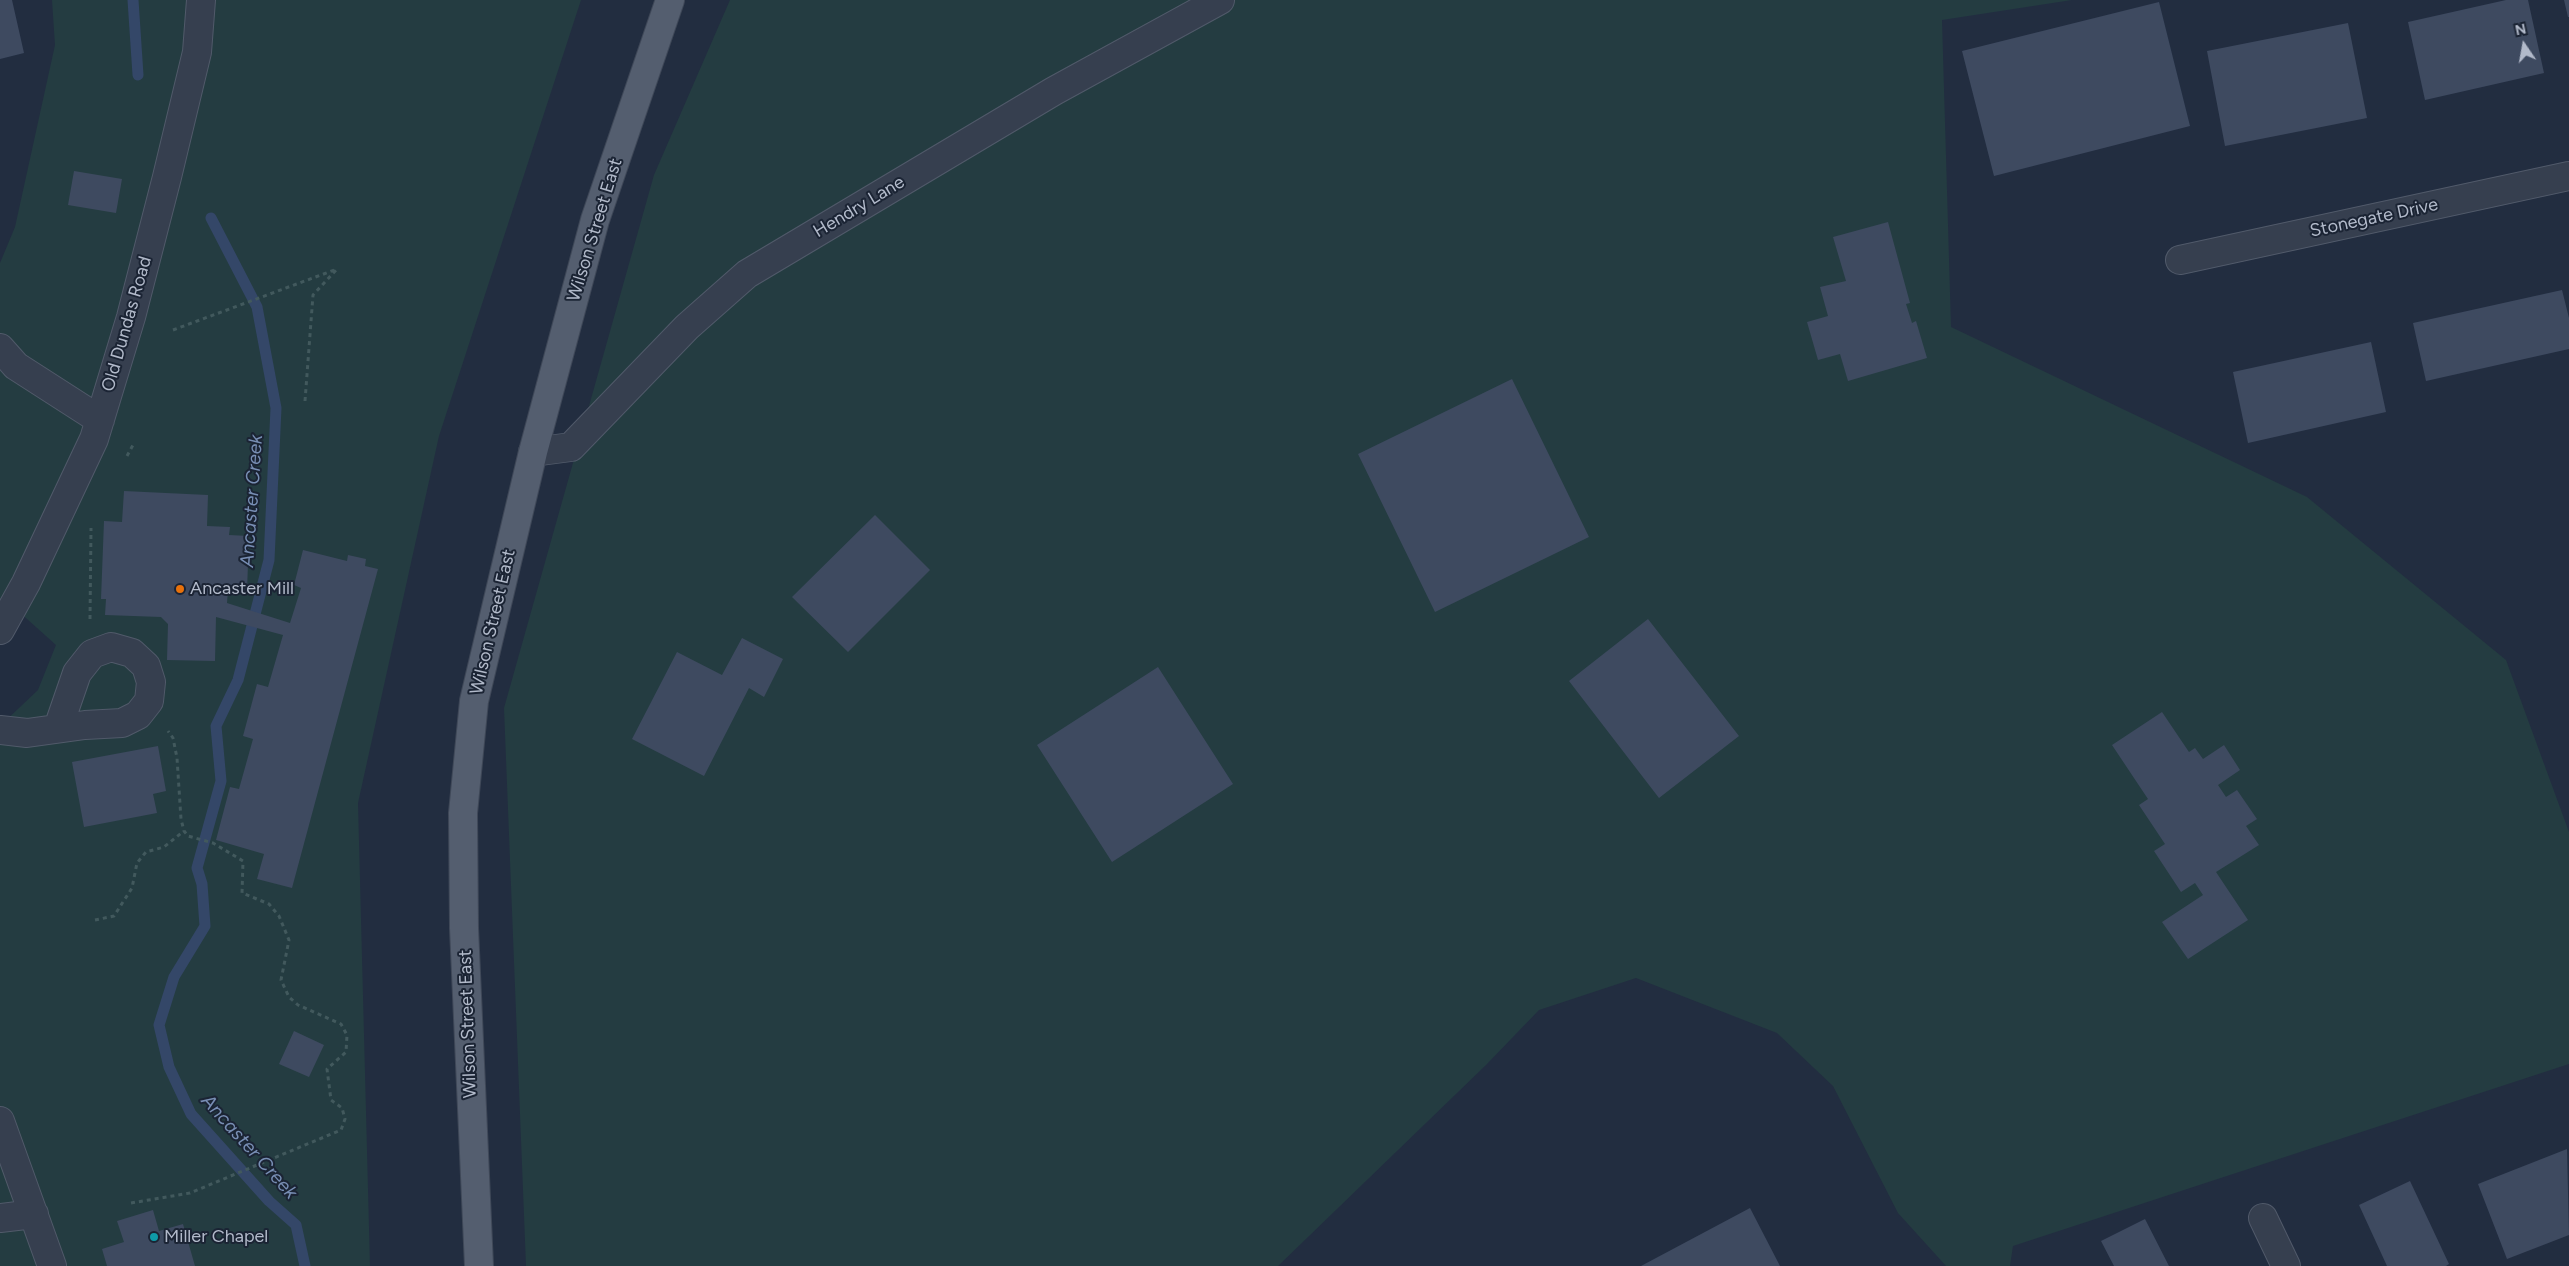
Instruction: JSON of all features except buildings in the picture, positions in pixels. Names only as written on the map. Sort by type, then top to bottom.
[{"type":"main road","name":"Wilson Street East","points":[[479,1266],[464,928],[463,813],[474,701],[532,452],[595,220],[670,0]]},
{"type":"street","name":"Old Dundas Road","points":[[0,630],[26,583],[94,439],[131,317],[168,177],[197,52],[201,0]]},
{"type":"street","name":"Hendry Lane","points":[[532,452],[571,447],[687,326],[747,274],[1054,91],[1220,0]]},
{"type":"street","name":"Stonegate Drive","points":[[2180,260],[2569,176]]},
{"type":"street","points":[[0,348],[16,366],[100,420]]},
{"type":"street","points":[[0,730],[27,733],[58,728],[122,723],[138,716],[149,701],[151,682],[146,666],[132,653],[111,648],[92,654],[77,673],[58,728]]},
{"type":"street","points":[[0,1121],[52,1266]]},
{"type":"street","points":[[0,1218],[34,1214]]},
{"type":"street","points":[[2263,1218],[2286,1266]]},
{"type":"path","points":[[173,330],[337,269],[313,295],[305,401]]},
{"type":"path","points":[[90,621],[92,536]]},
{"type":"path","points":[[131,1203],[190,1193],[341,1130],[345,1119],[342,1108],[332,1100],[327,1069],[346,1052],[347,1035],[341,1024],[298,1005],[289,997],[281,980],[289,940],[279,916],[269,904],[242,893],[243,861],[213,843],[188,836],[184,831],[181,819],[177,758],[173,738],[149,701]]},
{"type":"path","points":[[95,920],[114,916],[132,888],[137,863],[146,852],[164,847],[184,831]]},
{"type":"green space","points":[[52,0],[581,0],[439,436],[358,803],[370,1266],[0,1266],[0,726],[38,690],[56,645],[17,610],[0,612],[0,263],[15,227],[55,45]]},
{"type":"green space","points":[[730,0],[2072,0],[1942,20],[1951,327],[2307,497],[2506,660],[2569,832],[2569,1064],[2013,1246],[2010,1266],[1946,1266],[1898,1213],[1833,1086],[1777,1033],[1636,978],[1539,1010],[1486,1065],[1278,1266],[526,1266],[504,708],[654,175]]},
{"type":"waterway","name":"Ancaster Creek","points":[[133,0],[138,75]]},
{"type":"waterway","name":"Ancaster Creek","points":[[211,218],[257,307],[276,408],[269,560],[238,680],[216,726],[221,781],[197,868],[202,884],[205,926],[174,977],[159,1025],[169,1067],[191,1114],[269,1201],[296,1225],[305,1266]]},
{"type":"place","name":"Ancaster Mill","points":[[180,589]]},
{"type":"place","name":"Miller Chapel","points":[[154,1237]]}]
